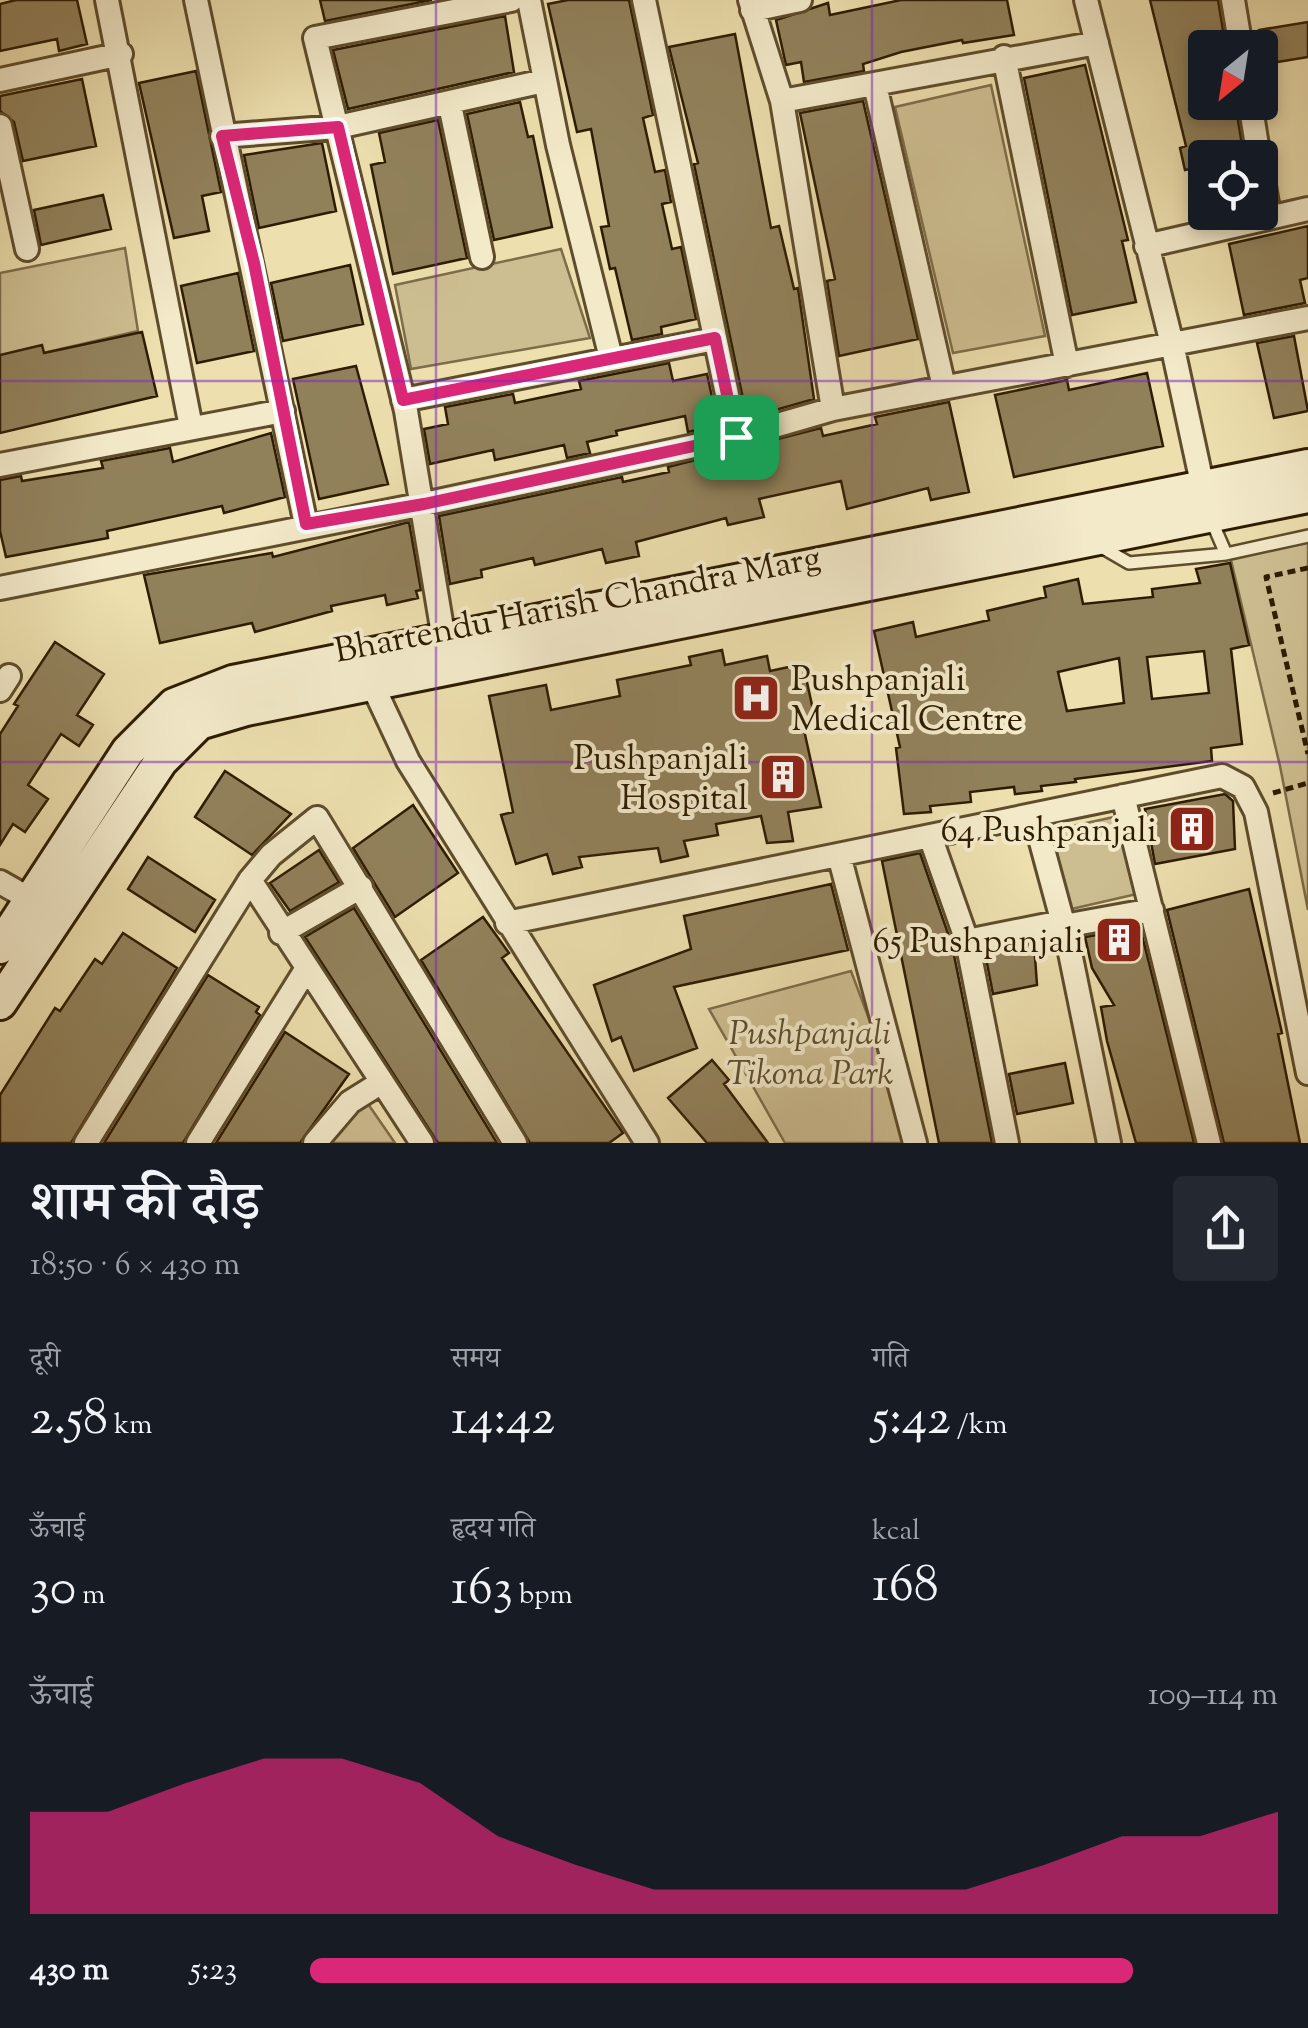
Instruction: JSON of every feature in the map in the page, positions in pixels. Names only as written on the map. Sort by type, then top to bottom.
[{"type":"main road","name":"Bhartendu Harish Chandra Marg","points":[[0,947],[44,908],[161,761],[199,723],[246,708],[1090,540],[1308,466]]},
{"type":"main road","name":"Bhartendu Harish Chandra Marg","points":[[0,1002],[44,908],[128,751],[174,705],[233,682],[1206,502],[1308,496]]},
{"type":"street","points":[[107,0],[121,54],[191,428]]},
{"type":"street","points":[[196,0],[306,524]]},
{"type":"street","points":[[444,640],[424,504],[403,400],[316,38],[510,0]]},
{"type":"street","points":[[529,0],[544,81],[610,358]]},
{"type":"street","points":[[644,0],[736,437]]},
{"type":"street","points":[[800,0],[751,5],[782,101],[833,409]]},
{"type":"street","points":[[1086,0],[1172,344],[1206,502]]},
{"type":"street","points":[[1233,0],[1238,30]]},
{"type":"street","points":[[782,101],[1004,57],[1098,43]]},
{"type":"street","points":[[0,80],[121,54]]},
{"type":"street","points":[[1004,57],[1067,365]]},
{"type":"street","points":[[222,136],[338,127],[544,81]]},
{"type":"street","points":[[875,84],[944,387]]},
{"type":"street","points":[[450,105],[482,256]]},
{"type":"street","points":[[0,126],[27,249]]},
{"type":"street","points":[[1278,214],[1308,209]]},
{"type":"street","points":[[1146,246],[1209,230]]},
{"type":"street","points":[[0,588],[736,437],[833,409],[1308,318]]},
{"type":"street","points":[[403,400],[715,338]]},
{"type":"street","points":[[0,465],[283,411]]},
{"type":"street","points":[[372,684],[408,760],[647,1143]]},
{"type":"street","points":[[507,923],[1222,776],[1243,787],[1251,800],[1308,1073]]},
{"type":"street","points":[[1123,796],[1209,1143]]},
{"type":"street","points":[[1034,816],[1063,924],[1108,1143]]},
{"type":"street","points":[[86,1143],[250,880],[272,855],[317,818],[516,1143]]},
{"type":"street","points":[[930,836],[967,941],[1007,1143]]},
{"type":"street","points":[[839,855],[915,1143]]},
{"type":"street","points":[[250,880],[281,933],[422,1143]]},
{"type":"street","points":[[0,882],[44,908]]},
{"type":"street","points":[[281,933],[362,886]]},
{"type":"street","points":[[967,941],[1152,910]]},
{"type":"street","points":[[198,1143],[307,968]]},
{"type":"street","points":[[315,1143],[350,1102],[382,1082]]},
{"type":"lane","points":[[1206,502],[1226,554]]},
{"type":"lane","points":[[1090,540],[1129,563],[1226,554],[1308,536]]},
{"type":"path","points":[[1308,568],[1266,577],[1308,754]]},
{"type":"path","points":[[1251,800],[1308,782]]},
{"type":"green space","points":[[991,85],[1045,336],[953,353],[895,107]]},
{"type":"green space","points":[[125,248],[138,331],[0,363],[0,273]]},
{"type":"green space","points":[[561,249],[590,338],[411,369],[395,285]]},
{"type":"green space","points":[[1308,540],[1308,910],[1280,766],[1230,556]]},
{"type":"green space","points":[[1123,815],[1141,893],[1063,911],[1045,832]]},
{"type":"green space","name":"Pushpanjali Tikona Park","points":[[851,971],[901,1104],[909,1143],[785,1143],[709,1009]]},
{"type":"green space","points":[[366,1101],[395,1143],[324,1143]]},
{"type":"building","points":[[16,0],[77,0],[87,44],[59,51],[57,39],[0,51],[0,4]]},
{"type":"building","points":[[320,0],[432,0],[325,21]]},
{"type":"building","points":[[568,0],[629,0],[653,115],[643,118],[655,172],[665,170],[671,202],[662,204],[672,249],[681,247],[696,319],[661,327],[662,334],[632,340],[615,268],[610,269],[601,227],[609,226],[591,129],[577,132],[548,4]]},
{"type":"building","points":[[901,0],[1007,0],[1014,35],[901,52],[863,64],[864,71],[804,82],[801,62],[786,65],[776,20],[828,3],[830,15]]},
{"type":"building","points":[[1150,0],[1218,0],[1223,30],[1188,30],[1188,120],[1238,120],[1241,140],[1188,140],[1185,170],[1180,148],[1186,146]]},
{"type":"building","points":[[505,16],[514,72],[348,109],[333,50]]},
{"type":"building","points":[[1308,22],[1308,57],[1278,62],[1278,30],[1259,30]]},
{"type":"building","points":[[735,34],[771,228],[779,226],[794,289],[798,288],[814,399],[747,418],[694,164],[698,163],[669,47]]},
{"type":"building","points":[[1085,65],[1128,240],[1122,241],[1136,302],[1072,315],[1024,78]]},
{"type":"building","points":[[196,71],[221,192],[202,196],[209,231],[174,238],[139,83]]},
{"type":"building","points":[[82,79],[96,146],[23,161],[14,122],[0,111],[0,96]]},
{"type":"building","points":[[863,101],[918,339],[839,356],[827,281],[835,279],[800,113]]},
{"type":"building","points":[[520,102],[528,137],[533,136],[552,227],[494,240],[467,114]]},
{"type":"building","points":[[438,120],[467,258],[393,274],[371,165],[385,162],[379,133]]},
{"type":"building","points":[[322,143],[336,211],[259,228],[244,155]]},
{"type":"building","points":[[103,195],[111,229],[41,245],[34,210]]},
{"type":"building","points":[[1308,226],[1308,278],[1300,280],[1305,303],[1244,315],[1229,244]]},
{"type":"building","points":[[350,265],[363,324],[283,341],[271,283]]},
{"type":"building","points":[[238,273],[254,351],[197,363],[181,286]]},
{"type":"building","points":[[142,332],[157,396],[0,433],[0,355],[42,345],[44,353]]},
{"type":"building","points":[[1294,336],[1308,411],[1274,418],[1257,343]]},
{"type":"building","points":[[669,363],[673,381],[707,374],[718,425],[688,432],[685,416],[616,431],[617,435],[587,442],[590,453],[567,458],[564,445],[495,460],[493,450],[430,464],[424,429],[448,424],[445,407],[513,394],[515,403],[581,389],[579,381]]},
{"type":"building","points":[[356,366],[388,484],[319,499],[293,379]]},
{"type":"building","points":[[1147,373],[1163,446],[1014,477],[995,395],[1067,380],[1069,390]]},
{"type":"building","points":[[949,402],[969,492],[931,500],[928,488],[847,509],[841,481],[759,499],[764,517],[728,525],[726,518],[636,542],[639,556],[606,563],[602,549],[535,565],[533,558],[481,570],[482,577],[450,584],[439,516],[622,477],[623,482],[669,472],[668,467],[821,428],[823,436],[877,424],[875,417]]},
{"type":"building","points":[[271,433],[285,497],[224,513],[222,506],[107,531],[108,538],[6,557],[0,531],[0,480],[21,476],[22,481],[103,468],[101,461],[170,448],[173,462]]},
{"type":"building","points":[[409,522],[421,590],[416,591],[418,598],[387,605],[385,595],[331,606],[332,611],[255,632],[252,623],[160,643],[144,575],[272,553],[273,557]]},
{"type":"building","points":[[1230,563],[1249,645],[1231,649],[1242,744],[1211,748],[1212,761],[1075,779],[1076,782],[1041,786],[1042,791],[1015,794],[1014,787],[970,792],[971,802],[930,806],[931,812],[904,814],[896,748],[900,747],[874,631],[913,622],[916,637],[989,620],[987,611],[1046,597],[1044,587],[1078,579],[1083,604],[1153,597],[1152,589],[1200,583],[1196,569]],"holes":[[[1204,651],[1209,693],[1152,699],[1147,657]],[[1119,658],[1124,703],[1067,711],[1058,672]]]},
{"type":"building","points":[[55,642],[104,674],[77,715],[93,725],[79,746],[61,734],[28,785],[48,799],[25,832],[13,824],[0,845],[0,734],[18,706],[14,704]]},
{"type":"building","points":[[722,650],[725,665],[767,656],[770,671],[803,664],[817,728],[804,730],[821,807],[788,812],[793,841],[767,843],[761,816],[716,824],[718,835],[684,841],[688,856],[661,862],[658,848],[579,857],[582,867],[553,874],[547,854],[516,864],[501,815],[513,812],[489,696],[546,685],[551,710],[620,696],[617,680],[691,665],[689,657]]},
{"type":"building","points":[[225,771],[291,814],[252,855],[195,817]]},
{"type":"building","name":"64 Pushpanjali","points":[[1225,794],[1233,801],[1235,849],[1155,864],[1145,809]]},
{"type":"building","points":[[413,805],[458,873],[395,917],[353,848]]},
{"type":"building","points":[[319,850],[339,882],[290,911],[270,883]]},
{"type":"building","points":[[920,853],[952,945],[992,1143],[939,1143],[882,861]]},
{"type":"building","points":[[148,857],[215,900],[195,932],[128,889]]},
{"type":"building","points":[[831,884],[848,950],[674,987],[697,1048],[634,1071],[621,1037],[612,1041],[594,985],[691,949],[684,916]]},
{"type":"building","points":[[1249,889],[1282,1033],[1278,1034],[1300,1143],[1224,1143],[1167,910]]},
{"type":"building","points":[[354,908],[497,1143],[438,1143],[305,937]]},
{"type":"building","points":[[483,917],[509,953],[502,958],[623,1133],[609,1143],[530,1143],[421,960]]},
{"type":"building","points":[[1140,927],[1194,1143],[1136,1143],[1107,1041],[1101,1007],[1114,1005],[1092,968],[1085,937]]},
{"type":"building","points":[[123,933],[177,968],[71,1143],[0,1143],[0,1095],[55,1008],[60,1011],[95,959],[102,964]]},
{"type":"building","points":[[1034,943],[1037,985],[993,994],[985,953]]},
{"type":"building","points":[[208,975],[259,1007],[256,1012],[260,1015],[183,1143],[104,1143]]},
{"type":"building","points":[[285,1032],[349,1074],[300,1143],[216,1143]]},
{"type":"building","points":[[712,1060],[729,1080],[724,1084],[768,1143],[707,1143],[668,1098]]},
{"type":"building","points":[[1065,1063],[1073,1103],[1017,1114],[1009,1074]]},
{"type":"place","name":"Pushpanjali Medical Centre","points":[[756,698]]},
{"type":"place","name":"Pushpanjali Hospital","points":[[783,777]]},
{"type":"place","name":"64 Pushpanjali","points":[[1192,829]]},
{"type":"place","name":"65 Pushpanjali","points":[[1119,940]]},
{"type":"route","points":[[338,127],[403,400],[715,338],[736,437],[424,504],[306,524],[254,263],[222,136],[338,127]]}]
